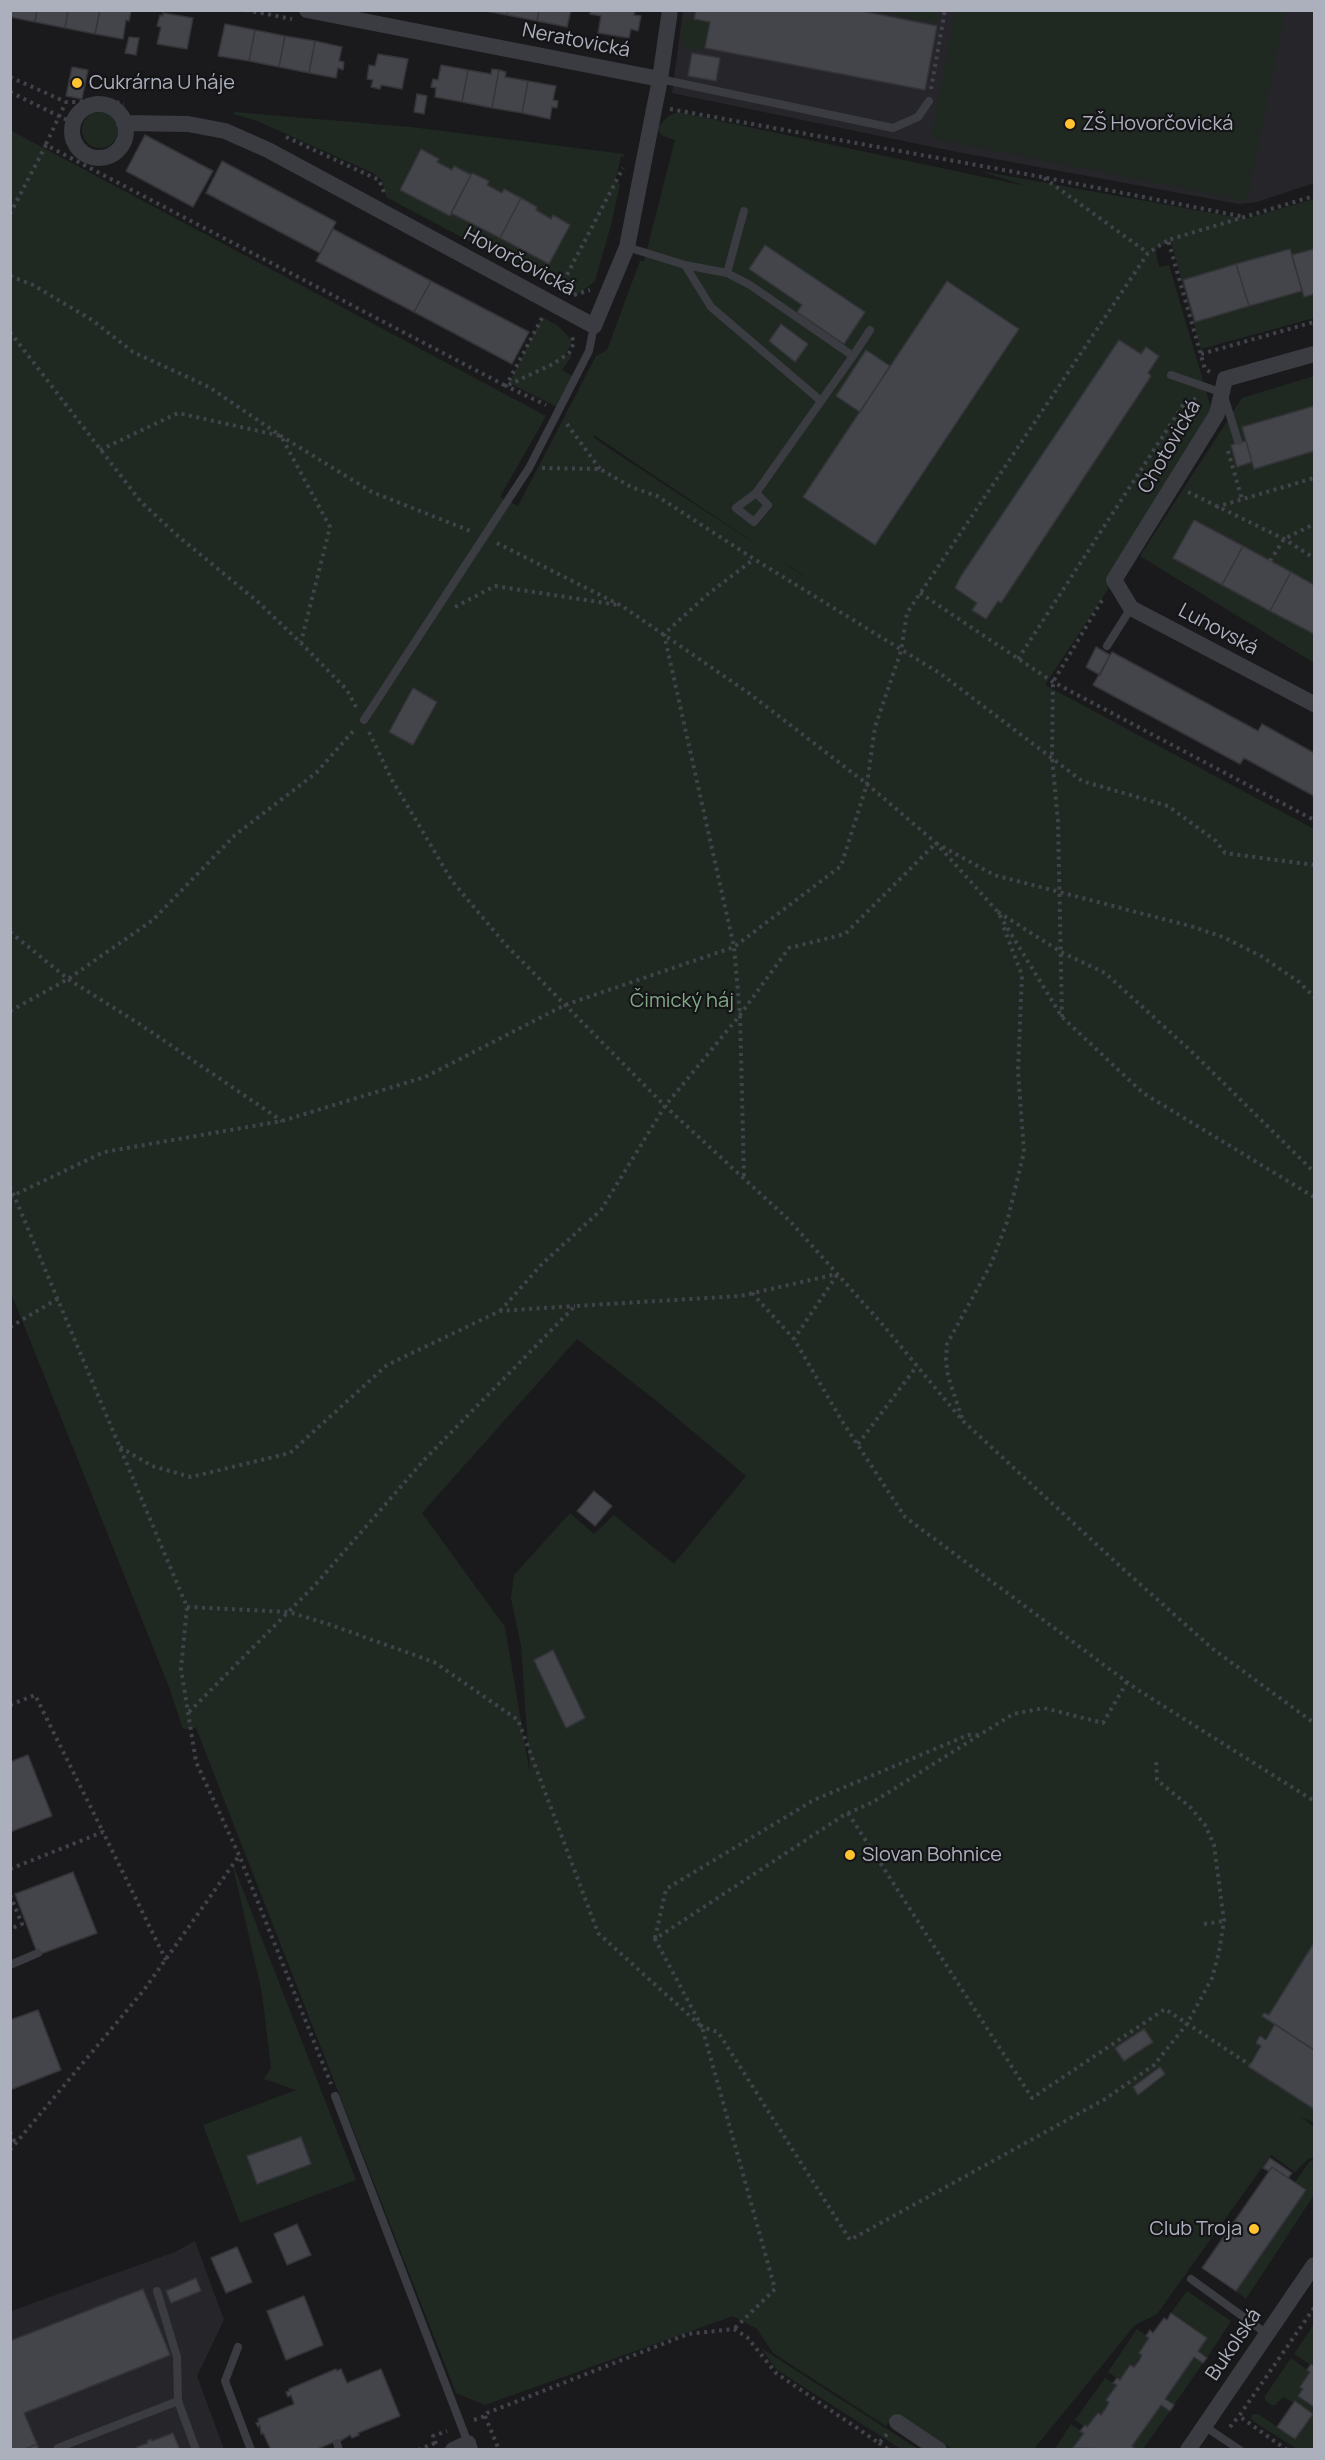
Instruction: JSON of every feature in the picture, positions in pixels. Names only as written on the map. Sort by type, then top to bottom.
[{"type":"street","name":"Neratovická","points":[[307,10],[660,79]]},
{"type":"street","points":[[594,326],[627,247],[660,79],[670,10]]},
{"type":"street","points":[[99,104],[114,108],[124,123],[125,138],[121,146],[107,156],[98,158],[80,150],[66,119],[83,109],[99,104]]},
{"type":"street","name":"Hovorčovická","points":[[124,123],[188,124],[225,131],[268,150],[594,326]]},
{"type":"street","points":[[1219,387],[1314,354]]},
{"type":"street","name":"Chotovická","points":[[1114,580],[1217,414],[1219,387]]},
{"type":"street","points":[[1114,580],[1131,608]]},
{"type":"street","name":"Luhovská","points":[[1131,608],[1314,705]]},
{"type":"street","name":"Bukolská","points":[[1188,2450],[1314,2265]]},
{"type":"street","points":[[897,2422],[939,2450]]},
{"type":"lane","points":[[660,79],[893,128],[918,117],[929,101]]},
{"type":"lane","points":[[727,273],[744,211]]},
{"type":"lane","points":[[627,247],[685,265],[727,273],[750,285],[853,356]]},
{"type":"lane","points":[[685,265],[711,308],[821,400]]},
{"type":"lane","points":[[364,720],[529,468],[590,351],[594,326]]},
{"type":"lane","points":[[756,493],[870,330]]},
{"type":"lane","points":[[1171,375],[1219,387],[1238,441]]},
{"type":"lane","points":[[1107,646],[1131,608]]},
{"type":"lane","points":[[10,1965],[38,1953]]},
{"type":"lane","points":[[335,2096],[463,2448]]},
{"type":"lane","points":[[1191,2279],[1267,2334]]},
{"type":"lane","points":[[157,2290],[177,2357],[178,2401],[196,2450]]},
{"type":"lane","points":[[238,2347],[225,2381],[251,2450]]},
{"type":"lane","points":[[58,2448],[178,2401]]},
{"type":"lane","points":[[1204,2426],[1240,2450]]},
{"type":"path","points":[[929,101],[945,10]]},
{"type":"path","points":[[10,92],[66,119]]},
{"type":"path","points":[[10,214],[46,145],[66,119],[66,102]]},
{"type":"path","points":[[655,106],[1245,217]]},
{"type":"path","points":[[46,145],[557,411],[600,469],[631,487],[657,496],[940,674],[1082,781],[1168,806],[1216,841],[1225,852],[1314,865]]},
{"type":"path","points":[[596,284],[592,289],[576,296],[557,292],[628,159],[622,185]]},
{"type":"path","points":[[1042,177],[1148,253]]},
{"type":"path","points":[[12,1195],[104,1152],[282,1121],[425,1077],[565,1005],[734,947],[841,866],[867,784],[875,727],[901,651],[907,613],[1148,253],[1168,240],[1314,196]]},
{"type":"path","points":[[1168,240],[1205,369],[1219,387]]},
{"type":"path","points":[[10,276],[33,285],[93,320],[133,352],[209,387],[281,436],[372,492],[483,536],[622,606],[750,694],[867,784],[936,843],[997,911],[1062,1017],[1143,1093],[1314,1197]]},
{"type":"path","points":[[506,386],[551,304]]},
{"type":"path","points":[[1201,354],[1314,322]]},
{"type":"path","points":[[10,332],[141,502],[256,601],[347,690],[392,780],[452,881],[505,944],[665,1106],[744,1176],[789,1220],[962,1420],[1213,1649],[1314,1724]]},
{"type":"path","points":[[506,386],[553,364],[569,353],[574,343],[569,332]]},
{"type":"path","points":[[1205,369],[1219,387]]},
{"type":"path","points":[[1018,659],[1185,402],[1211,396],[1219,387]]},
{"type":"path","points":[[100,450],[178,413],[281,436],[330,528],[301,643]]},
{"type":"path","points":[[529,468],[600,469]]},
{"type":"path","points":[[1234,471],[1242,499]]},
{"type":"path","points":[[1216,507],[1314,478]]},
{"type":"path","points":[[1174,484],[1284,539],[1314,558]]},
{"type":"path","points":[[1270,561],[1284,539],[1312,525]]},
{"type":"path","points":[[664,634],[708,594],[754,559]]},
{"type":"path","points":[[1062,1017],[1058,822],[1052,757],[1053,682],[1114,580]]},
{"type":"path","points":[[430,619],[495,586],[622,606]]},
{"type":"path","points":[[920,593],[1053,682],[1314,820]]},
{"type":"path","points":[[664,634],[734,947],[740,1015],[744,1176]]},
{"type":"path","points":[[10,1011],[68,979],[153,920],[235,835],[316,773],[364,720]]},
{"type":"path","points":[[936,843],[994,875],[1223,937],[1262,956],[1299,982],[1314,997]]},
{"type":"path","points":[[500,1311],[542,1264],[601,1210],[665,1106],[740,1015],[789,948],[846,934],[936,843]]},
{"type":"path","points":[[997,911],[1061,952],[1105,972],[1191,1051],[1314,1172]]},
{"type":"path","points":[[962,1420],[948,1376],[947,1344],[991,1264],[1007,1222],[1024,1152],[1018,1071],[1022,975],[997,911]]},
{"type":"path","points":[[10,932],[68,979],[141,1025],[282,1121]]},
{"type":"path","points":[[10,1186],[187,1607],[181,1669],[196,1762],[239,1855],[335,2096]]},
{"type":"path","points":[[120,1447],[152,1466],[191,1477],[290,1453],[387,1365],[500,1311],[751,1293],[838,1274]]},
{"type":"path","points":[[794,1339],[838,1274]]},
{"type":"path","points":[[751,1293],[794,1339],[905,1517],[1126,1682],[1314,1801]]},
{"type":"path","points":[[10,1327],[59,1298]]},
{"type":"path","points":[[189,1712],[289,1612],[424,1460],[575,1306]]},
{"type":"path","points":[[858,1444],[916,1366]]},
{"type":"path","points":[[187,1607],[289,1612],[434,1662],[518,1720],[598,1933],[702,2026],[718,2032],[850,2240],[1105,2099],[1154,2064],[1187,2024],[1212,1978],[1224,1921],[1215,1845],[1205,1825],[1190,1807],[1157,1780],[1156,1758]]},
{"type":"path","points":[[655,1938],[848,1813],[873,1802],[1013,1714],[1044,1708],[1103,1723],[1126,1682]]},
{"type":"path","points":[[10,1705],[35,1695],[166,1961]]},
{"type":"path","points":[[734,2329],[775,2289],[702,2026],[655,1938],[666,1889],[814,1800],[968,1735],[980,1735]]},
{"type":"path","points":[[848,1813],[1032,2098],[1166,2009],[1250,2065]]},
{"type":"path","points":[[10,1869],[103,1832]]},
{"type":"path","points":[[10,2151],[166,1961],[239,1855]]},
{"type":"path","points":[[10,1895],[22,1924],[10,1929]]},
{"type":"path","points":[[1204,1924],[1224,1921]]},
{"type":"path","points":[[10,2132],[15,2143]]},
{"type":"path","points":[[1287,2450],[1239,2416],[1314,2308]]},
{"type":"path","points":[[471,2422],[487,2413],[688,2334],[734,2329],[747,2337],[776,2373],[889,2450]]},
{"type":"path","points":[[485,2416],[499,2450]]},
{"type":"path","points":[[879,2443],[897,2422]]},
{"type":"path","points":[[418,2450],[435,2443]]},
{"type":"shaded area","name":"ZŠ Hovorčovická","points":[[683,11],[1314,11],[1314,183],[1257,202],[1239,204],[957,152],[672,93]]},
{"type":"shaded area","points":[[195,2241],[224,2320],[197,2376],[224,2449],[11,2450],[11,2311],[175,2252]]},
{"type":"green space","points":[[940,10],[937,23],[874,11]]},
{"type":"green space","points":[[955,11],[1285,11],[1247,201],[931,138]]},
{"type":"green space","points":[[687,18],[710,22],[704,51],[684,46],[681,41],[683,22]]},
{"type":"green space","points":[[100,112],[113,117],[118,130],[113,143],[100,148],[87,143],[82,130],[87,117]]},
{"type":"green space","points":[[234,112],[411,127],[624,154],[625,157],[621,156],[615,182],[620,184],[611,225],[595,281],[577,295],[565,292],[386,197],[382,180],[373,173],[257,121],[234,114]],"holes":[[[421,150],[439,159],[437,162],[452,170],[454,167],[471,175],[473,173],[489,181],[487,185],[502,193],[504,190],[537,207],[536,210],[551,219],[553,216],[569,225],[549,264],[451,213],[449,216],[400,190]]]},
{"type":"green space","name":"Čimický háj","points":[[678,112],[1026,186],[980,171],[1245,219],[1314,199],[1314,249],[1292,255],[1289,249],[1183,280],[1195,322],[1302,291],[1304,297],[1314,294],[1314,318],[1201,349],[1171,242],[1157,247],[1159,267],[1169,265],[1216,425],[1045,685],[1314,829],[1314,2123],[1300,2116],[1314,2127],[1314,2158],[1309,2158],[1295,2172],[1271,2155],[1157,2314],[1135,2325],[1034,2449],[952,2449],[897,2413],[886,2426],[773,2353],[757,2329],[733,2316],[485,2405],[456,2393],[196,1728],[183,1729],[169,1687],[11,1293],[10,130],[546,416],[500,497],[518,506],[596,356],[607,350],[640,261],[644,261],[675,140],[659,132],[658,127],[668,116]],"holes":[[[764,245],[865,312],[844,344],[797,312],[802,305],[749,269]],[[947,281],[1019,329],[875,545],[803,497],[860,412],[836,396],[866,351],[890,366]],[[781,325],[795,361],[769,341]],[[1119,340],[1141,354],[1146,347],[1159,356],[1148,373],[1151,376],[986,619],[972,610],[977,603],[955,588]],[[594,435],[770,554],[593,437]],[[413,688],[437,702],[413,745],[389,731]],[[577,1339],[658,1402],[746,1476],[674,1564],[614,1515],[594,1534],[570,1513],[514,1575],[511,1599],[521,1646],[530,1774],[505,1627],[422,1513]],[[1160,2067],[1165,2074],[1138,2094],[1133,2087]]]},
{"type":"green space","points":[[542,317],[557,325],[569,337],[571,343],[566,354],[572,356],[562,370],[573,376],[557,407],[509,383]]},
{"type":"green space","points":[[1314,376],[1314,406],[1242,427],[1246,441],[1231,446],[1236,466],[1252,462],[1254,469],[1314,451],[1314,585],[1194,520],[1173,558],[1314,634],[1314,663],[1140,556],[1242,398]]},
{"type":"green space","points":[[232,1862],[356,2180],[240,2223],[203,2125],[296,2090],[264,2079],[271,2068],[262,1993]],"holes":[[[300,2137],[311,2164],[257,2184],[247,2156]]]},
{"type":"green space","points":[[1310,2161],[1314,2161],[1314,2195],[1246,2299],[1236,2291],[1306,2191],[1295,2182]]},
{"type":"green space","points":[[1187,2291],[1231,2321],[1207,2358],[1198,2351],[1207,2338],[1171,2313]]},
{"type":"green space","points":[[1314,2324],[1314,2367],[1294,2354]]},
{"type":"green space","points":[[1137,2329],[1149,2338],[1134,2367],[1130,2365],[1120,2380],[1108,2372]]},
{"type":"green space","points":[[761,2348],[918,2449],[901,2449],[777,2370]]},
{"type":"green space","points":[[1194,2357],[1203,2363],[1174,2405],[1165,2399]]},
{"type":"green space","points":[[1291,2358],[1310,2372],[1300,2387],[1303,2389],[1298,2396],[1314,2407],[1314,2449],[1297,2449],[1251,2418],[1252,2414],[1258,2414],[1296,2439],[1313,2414],[1295,2401],[1294,2403],[1283,2397],[1275,2405],[1265,2400],[1265,2396]]},
{"type":"green space","points":[[1105,2378],[1117,2385],[1101,2415],[1098,2413],[1087,2427],[1084,2426],[1075,2420]]},
{"type":"green space","points":[[1161,2405],[1170,2411],[1143,2449],[1136,2449],[1132,2446]]},
{"type":"green space","points":[[1071,2424],[1084,2433],[1074,2447],[1076,2449],[1054,2450]]},
{"type":"building","points":[[10,10],[37,10],[35,22],[10,17]]},
{"type":"building","points":[[37,10],[68,10],[65,28],[35,22]]},
{"type":"building","points":[[68,10],[100,10],[95,34],[65,28]]},
{"type":"building","points":[[100,10],[131,11],[129,21],[126,20],[123,39],[95,34]]},
{"type":"building","points":[[481,10],[508,10],[507,15]]},
{"type":"building","points":[[508,10],[539,10],[537,21],[507,15]]},
{"type":"building","points":[[539,10],[571,10],[567,27],[537,21]]},
{"type":"building","points":[[590,10],[635,10],[634,15],[641,16],[638,31],[631,29],[629,38],[598,33],[601,16],[590,14]]},
{"type":"building","points":[[696,10],[857,10],[937,26],[925,90],[705,48],[710,22],[694,19]]},
{"type":"building","points":[[163,13],[193,18],[187,49],[157,44],[161,27],[157,26],[160,15],[163,16]]},
{"type":"building","points":[[225,24],[255,30],[249,61],[218,56]]},
{"type":"building","points":[[255,30],[285,36],[279,67],[249,61]]},
{"type":"building","points":[[285,36],[315,41],[309,73],[279,67]]},
{"type":"building","points":[[129,37],[139,38],[136,55],[125,53]]},
{"type":"building","points":[[315,41],[342,47],[339,61],[344,62],[343,70],[338,68],[336,78],[309,73]]},
{"type":"building","points":[[692,53],[720,58],[716,81],[688,76]]},
{"type":"building","points":[[378,54],[408,59],[402,89],[381,85],[380,89],[371,87],[373,80],[367,79],[369,65],[375,66]]},
{"type":"building","points":[[441,65],[468,70],[462,102],[435,97],[436,88],[431,87],[433,79],[438,80]]},
{"type":"building","name":"Cukrárna U háje","points":[[72,67],[88,70],[82,99],[66,96]]},
{"type":"building","points":[[492,69],[499,70],[492,108],[462,102],[468,70],[491,74]]},
{"type":"building","points":[[499,70],[506,72],[505,77],[528,81],[522,113],[492,108]]},
{"type":"building","points":[[528,81],[556,86],[553,100],[558,101],[557,108],[552,107],[550,119],[522,113]]},
{"type":"building","points":[[417,94],[427,96],[424,114],[414,112]]},
{"type":"building","points":[[145,135],[213,171],[193,207],[126,171]]},
{"type":"building","points":[[421,149],[439,159],[437,162],[452,170],[454,166],[471,175],[450,216],[400,190]]},
{"type":"building","points":[[222,161],[336,222],[320,253],[206,193]]},
{"type":"building","points":[[472,173],[489,181],[487,185],[502,193],[504,189],[521,198],[500,238],[451,213]]},
{"type":"building","points":[[521,198],[537,207],[536,210],[551,219],[553,215],[570,225],[549,264],[500,238]]},
{"type":"building","points":[[333,229],[431,281],[414,312],[316,261]]},
{"type":"building","points":[[765,245],[865,312],[844,344],[797,312],[802,305],[749,269]]},
{"type":"building","points":[[1290,249],[1302,291],[1249,306],[1236,264]]},
{"type":"building","points":[[1314,249],[1314,294],[1304,297],[1292,255]]},
{"type":"building","points":[[1236,264],[1249,306],[1195,322],[1183,280]]},
{"type":"building","points":[[431,281],[529,332],[512,364],[414,312]]},
{"type":"building","points":[[947,281],[1019,329],[875,545],[803,497]]},
{"type":"building","points":[[781,324],[808,344],[795,362],[769,341]]},
{"type":"building","points":[[1119,340],[1141,354],[1146,347],[1159,356],[1148,373],[1151,376],[1001,603],[998,601],[986,619],[972,610],[977,603],[955,588]]},
{"type":"building","points":[[866,350],[890,366],[860,412],[836,396]]},
{"type":"building","points":[[1314,406],[1314,451],[1254,469],[1242,427]]},
{"type":"building","points":[[1246,441],[1252,462],[1237,467],[1231,445]]},
{"type":"building","points":[[1194,520],[1243,546],[1222,585],[1173,558]]},
{"type":"building","points":[[1243,546],[1291,572],[1270,611],[1222,585]]},
{"type":"building","points":[[1291,572],[1314,585],[1314,634],[1270,611]]},
{"type":"building","points":[[1096,647],[1110,655],[1100,675],[1086,667]]},
{"type":"building","points":[[1112,652],[1258,731],[1262,724],[1314,753],[1314,796],[1244,758],[1240,764],[1093,685]]},
{"type":"building","points":[[413,688],[437,702],[413,745],[389,732]]},
{"type":"building","points":[[594,1491],[612,1506],[595,1526],[577,1511]]},
{"type":"building","points":[[553,1650],[585,1718],[566,1728],[534,1660]]},
{"type":"building","points":[[28,1755],[52,1816],[10,1832],[10,1762]]},
{"type":"building","points":[[73,1872],[97,1933],[38,1955],[15,1894]]},
{"type":"building","points":[[1314,1943],[1314,2050],[1262,2016],[1264,2013],[1269,2015]]},
{"type":"building","points":[[38,2010],[61,2070],[10,2090],[10,2020]]},
{"type":"building","points":[[1275,2024],[1314,2050],[1314,2109],[1249,2067],[1261,2046],[1256,2043],[1260,2036],[1266,2040]]},
{"type":"building","points":[[1144,2029],[1153,2042],[1124,2061],[1115,2048]]},
{"type":"building","points":[[1160,2067],[1165,2074],[1138,2095],[1133,2087]]},
{"type":"building","points":[[301,2137],[311,2164],[257,2184],[247,2156]]},
{"type":"building","points":[[1270,2158],[1292,2173],[1288,2178],[1272,2167],[1269,2171],[1263,2168]]},
{"type":"building","name":"Club Troja","points":[[1272,2167],[1306,2190],[1236,2291],[1202,2268]]},
{"type":"building","points":[[297,2224],[311,2255],[287,2265],[274,2234]]},
{"type":"building","points":[[237,2247],[252,2282],[226,2293],[211,2258]]},
{"type":"building","points":[[196,2278],[201,2291],[171,2303],[166,2291]]},
{"type":"building","points":[[143,2289],[170,2355],[24,2413],[37,2444],[23,2450],[10,2450],[10,2341]]},
{"type":"building","points":[[304,2296],[323,2345],[286,2360],[267,2311]]},
{"type":"building","points":[[1171,2313],[1207,2338],[1198,2351],[1207,2358],[1203,2363],[1194,2357],[1165,2399],[1174,2405],[1170,2411],[1161,2405],[1132,2446],[1136,2450],[1073,2448],[1084,2433],[1080,2431],[1085,2425],[1087,2427],[1098,2413],[1101,2415],[1106,2408],[1109,2402],[1106,2400],[1117,2385],[1113,2383],[1117,2378],[1120,2380],[1130,2365],[1134,2367],[1139,2361],[1142,2355],[1139,2353],[1149,2338],[1146,2336],[1150,2330],[1153,2333],[1164,2318],[1167,2320]]},
{"type":"building","points":[[1311,2364],[1314,2366],[1314,2407],[1298,2396],[1303,2389],[1300,2387],[1310,2372],[1307,2370]]},
{"type":"building","points":[[336,2369],[337,2371],[341,2369],[347,2383],[381,2369],[400,2416],[358,2433],[359,2435],[352,2438],[350,2435],[335,2444],[334,2442],[315,2450],[271,2450],[263,2433],[261,2434],[260,2425],[258,2427],[256,2423],[259,2422],[258,2419],[294,2404],[291,2395],[288,2397],[286,2392],[289,2389]]},
{"type":"building","points":[[1295,2401],[1313,2414],[1295,2439],[1277,2427]]},
{"type":"building","points":[[173,2433],[180,2450],[138,2450],[137,2447],[148,2443],[147,2441],[151,2439],[152,2441]]},
{"type":"building","points":[[37,2444],[39,2450],[23,2450]]},
{"type":"place","name":"Cukrárna U háje","points":[[77,83]]},
{"type":"place","name":"ZŠ Hovorčovická","points":[[1070,124]]},
{"type":"place","name":"Slovan Bohnice","points":[[850,1855]]},
{"type":"place","name":"Club Troja","points":[[1254,2229]]}]
